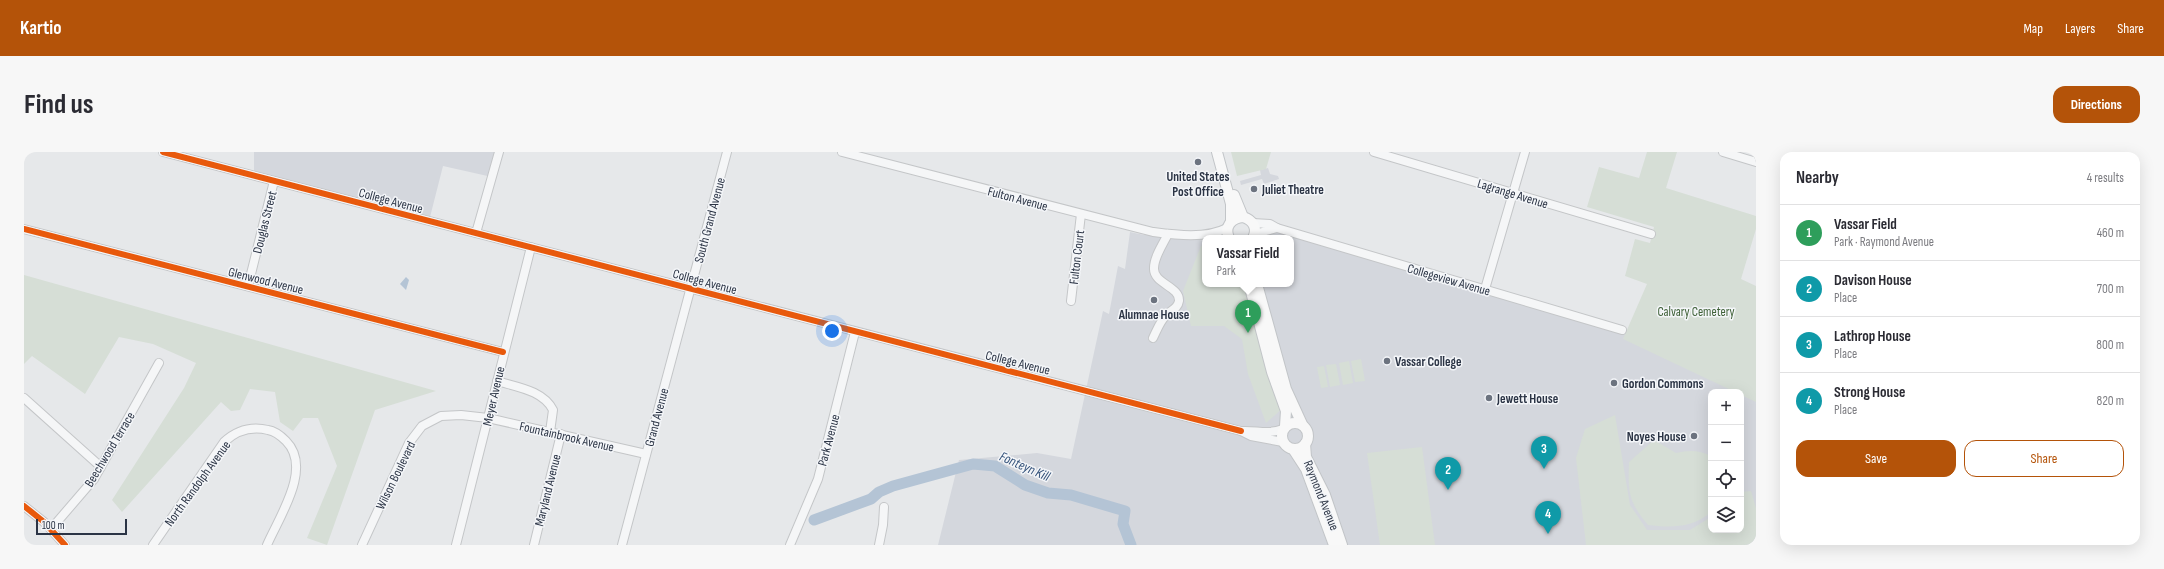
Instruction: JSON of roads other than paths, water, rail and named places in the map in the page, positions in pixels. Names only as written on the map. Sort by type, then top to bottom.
[{"type":"main road","points":[[1217,152],[1230,204],[1229,229]]},
{"type":"main road","points":[[1224,152],[1237,206],[1243,217],[1253,223],[1254,235]]},
{"type":"main road","points":[[1229,229],[1243,217]]},
{"type":"main road","points":[[1250,287],[1272,372],[1286,411],[1283,442],[1293,449],[1302,447],[1305,444],[1308,433],[1302,424],[1286,389],[1258,287]]},
{"type":"main road","points":[[1284,428],[1293,422],[1302,424]]},
{"type":"main road","name":"Raymond Avenue","points":[[1305,444],[1306,456],[1325,495],[1342,545]]},
{"type":"main road","name":"Raymond Avenue","points":[[1293,449],[1306,469],[1334,545]]},
{"type":"street","points":[[476,233],[499,152]]},
{"type":"street","name":"South Grand Avenue","points":[[690,289],[727,152]]},
{"type":"street","name":"Fulton Avenue","points":[[842,152],[1140,230],[1168,234],[1195,235],[1217,234],[1229,229]]},
{"type":"street","name":"Lagrange Avenue","points":[[1374,152],[1651,234]]},
{"type":"street","points":[[1485,289],[1525,152]]},
{"type":"street","points":[[1723,152],[1756,162]]},
{"type":"street","name":"College Avenue","points":[[168,153],[1241,431],[1251,436],[1283,442]]},
{"type":"street","name":"Douglas Street","points":[[248,286],[274,181]]},
{"type":"street","name":"Fulton Court","points":[[1070,301],[1081,214]]},
{"type":"street","name":"Collegeview Avenue","points":[[1253,223],[1270,224],[1277,228],[1622,330]]},
{"type":"street","points":[[1257,235],[1277,228]]},
{"type":"street","name":"Glenwood Avenue","points":[[24,229],[503,352]]},
{"type":"street","points":[[1153,338],[1160,323],[1166,315],[1177,307],[1179,300],[1176,293],[1157,278],[1154,271],[1155,262],[1168,234]]},
{"type":"street","name":"Fulton Avenue","points":[[1195,235],[1202,238]]},
{"type":"street","name":"Meyer Avenue","points":[[456,545],[503,352],[531,248]]},
{"type":"street","name":"Grand Avenue","points":[[622,545],[690,289]]},
{"type":"street","name":"Park Avenue","points":[[790,545],[818,479],[855,332]]},
{"type":"street","name":"Beechwood Terrace","points":[[50,529],[85,490],[101,467],[159,363]]},
{"type":"street","points":[[496,381],[540,395],[548,400],[553,410],[550,432]]},
{"type":"street","points":[[24,398],[101,467]]},
{"type":"street","name":"Wilson Boulevard","points":[[362,545],[409,443],[422,426],[441,416],[450,415],[488,418]]},
{"type":"street","name":"Fountainbrook Avenue","points":[[488,418],[646,454]]},
{"type":"street","name":"North Randolph Avenue","points":[[153,545],[224,442],[233,434],[252,428],[272,430],[290,445],[296,458],[298,470],[295,482],[267,545]]},
{"type":"street","name":"College Avenue","points":[[1241,431],[1251,430],[1268,434],[1284,428]]},
{"type":"street","name":"Maryland Avenue","points":[[534,545],[561,434]]},
{"type":"street","points":[[24,506],[50,529],[65,545]]},
{"type":"street","points":[[879,545],[883,525],[884,507]]},
{"type":"water","points":[[406,277],[409,280],[406,290],[400,284]]},
{"type":"waterway","name":"Fonteyn Kill","points":[[814,520],[871,499],[879,492],[893,486],[973,464],[995,466],[1025,485],[1048,493],[1071,495],[1125,511],[1123,524],[1131,545]]},
{"type":"place","name":"United States Post Office","points":[[1198,162]]},
{"type":"place","name":"Juliet Theatre","points":[[1254,189]]},
{"type":"place","name":"Alumnae House","points":[[1154,300]]},
{"type":"place","name":"Vassar Field","points":[[1248,333]]},
{"type":"place","name":"Vassar College","points":[[1387,361]]},
{"type":"place","name":"Gordon Commons","points":[[1614,383]]},
{"type":"place","name":"Jewett House","points":[[1489,398]]},
{"type":"place","name":"Noyes House","points":[[1694,436]]},
{"type":"place","name":"Lathrop House","points":[[1544,469]]},
{"type":"place","name":"Davison House","points":[[1448,490]]},
{"type":"place","name":"Strong House","points":[[1548,534]]},
{"type":"park label","name":"Calvary Cemetery","points":[[1696,311]]}]
